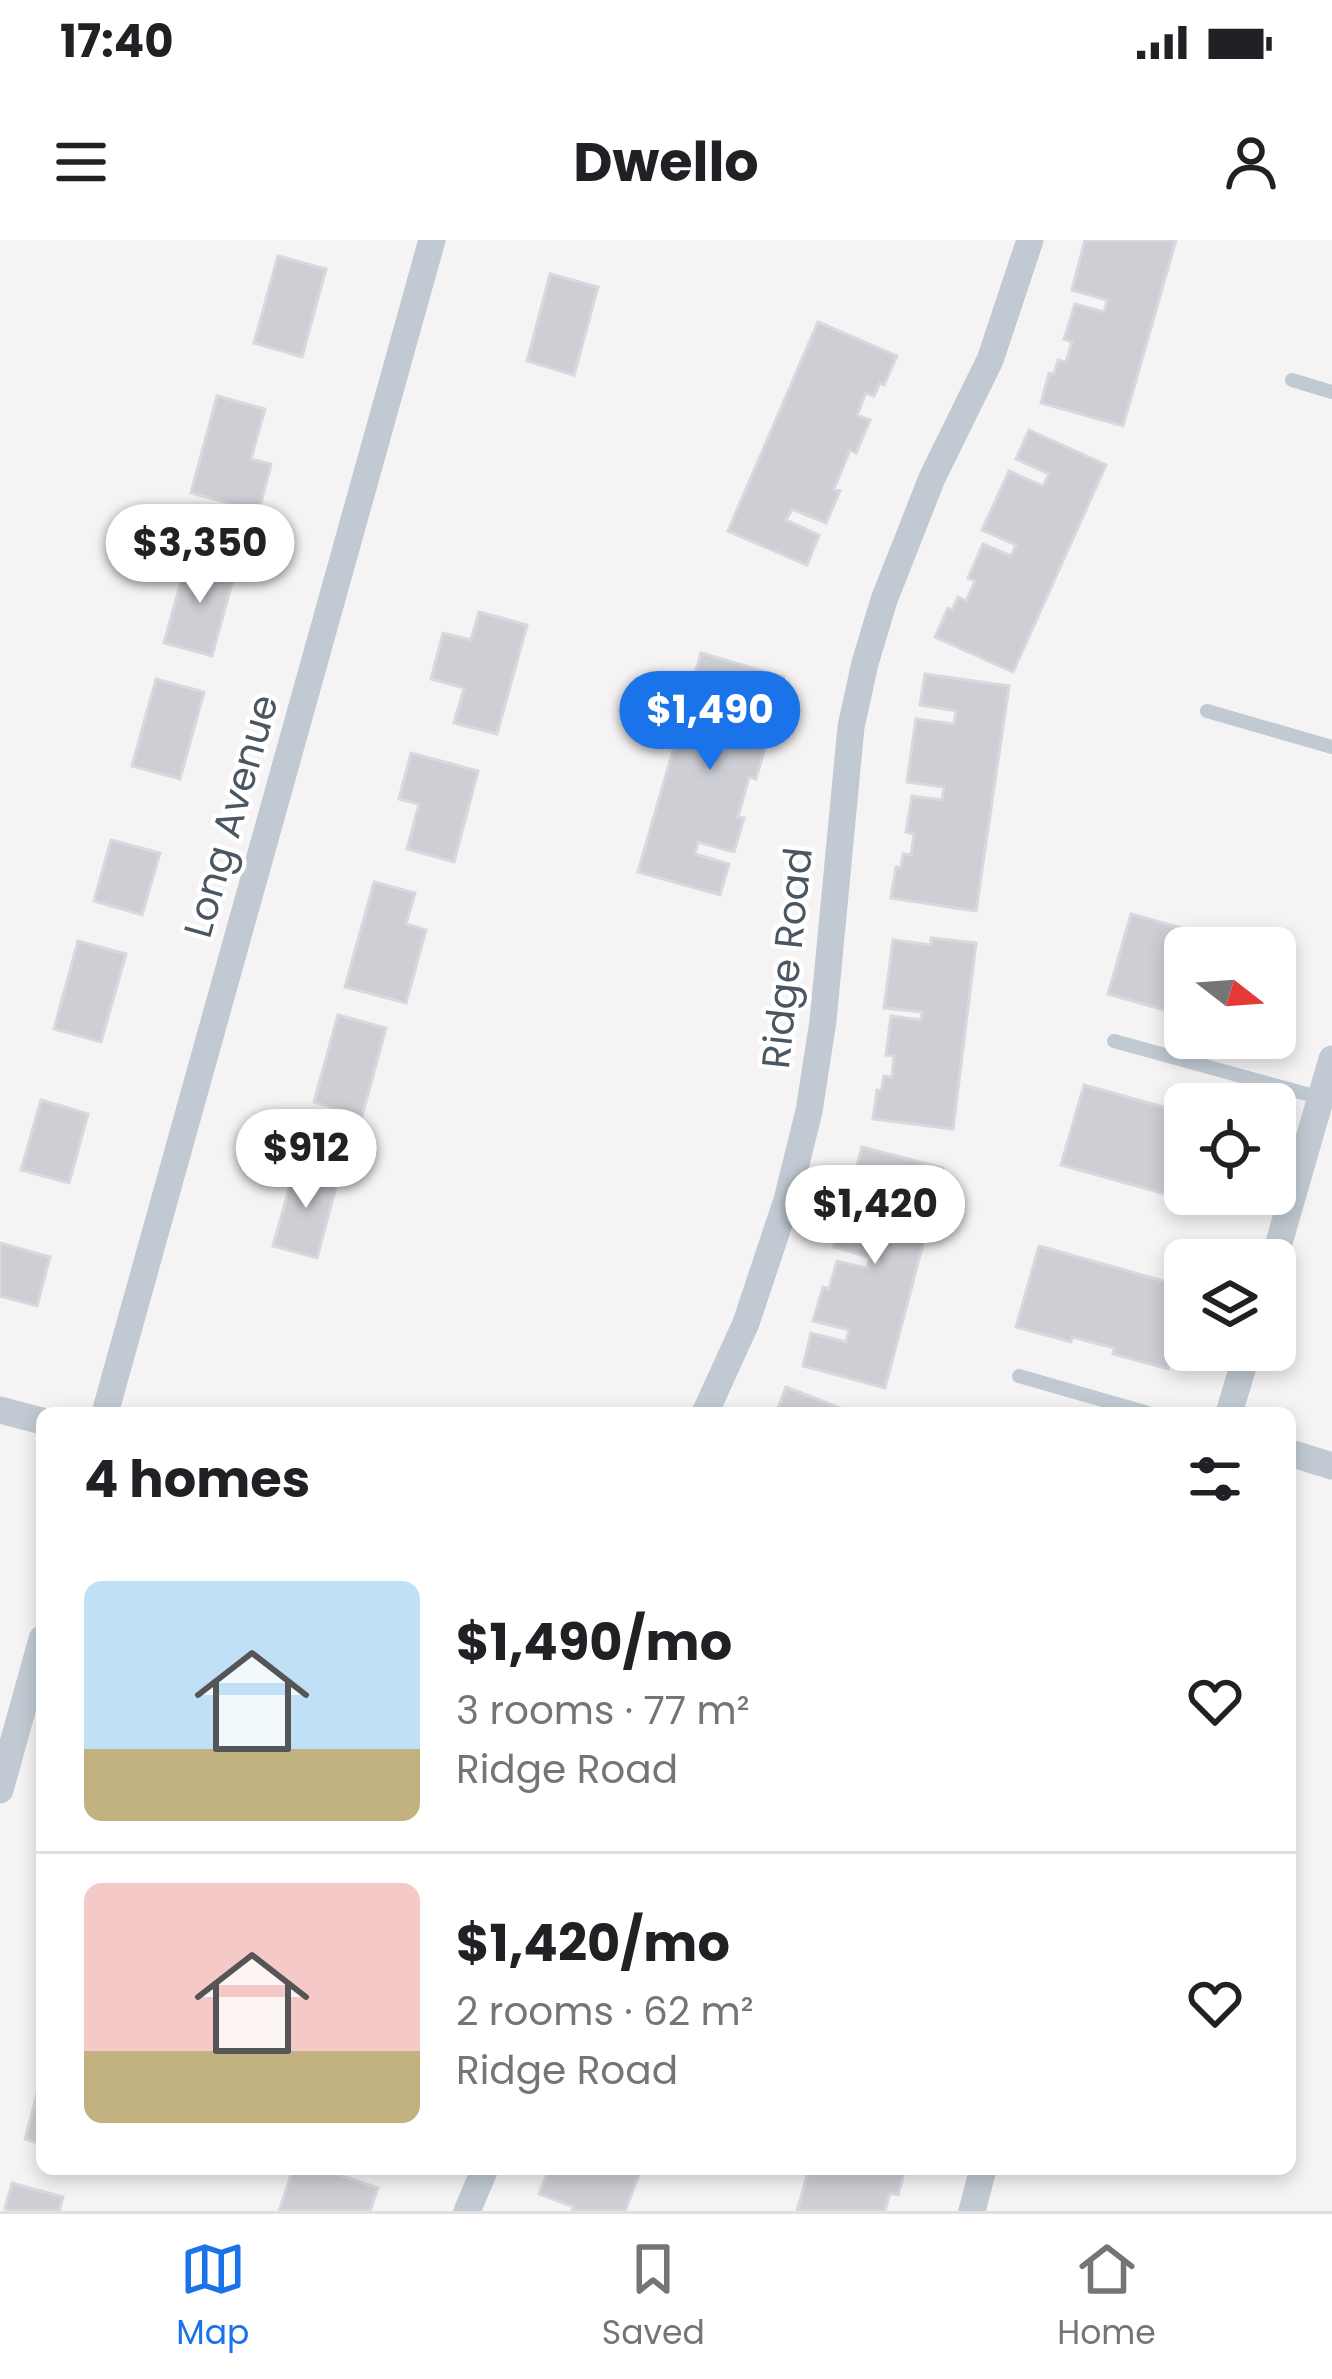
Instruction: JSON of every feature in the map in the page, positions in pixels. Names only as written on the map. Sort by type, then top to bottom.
[{"type":"street","name":"Long Avenue","points":[[107,1407],[432,240]]},
{"type":"street","name":"Ridge Road","points":[[708,1407],[746,1323],[787,1200],[809,1111],[824,1021],[850,727],[865,663],[932,478],[990,360],[1030,240]]},
{"type":"street","points":[[1280,1239],[1332,1059]]},
{"type":"street","points":[[1231,1407],[1242,1371]]},
{"type":"street","points":[[0,1410],[36,1419]]},
{"type":"street","points":[[1296,1456],[1332,1466]]},
{"type":"street","points":[[0,1790],[36,1661]]},
{"type":"street","points":[[467,2211],[482,2175]]},
{"type":"street","points":[[972,2211],[981,2175]]},
{"type":"lane","points":[[1292,380],[1332,392]]},
{"type":"lane","points":[[1207,711],[1332,747]]},
{"type":"lane","points":[[1114,1041],[1321,1098]]},
{"type":"lane","points":[[1019,1376],[1127,1407]]},
{"type":"building","points":[[1085,240],[1176,240],[1123,426],[1041,403],[1049,373],[1054,374],[1058,360],[1066,362],[1072,342],[1064,339],[1075,304],[1104,312],[1107,300],[1072,290]]},
{"type":"building","points":[[278,256],[326,269],[302,357],[254,343]]},
{"type":"building","points":[[550,274],[598,287],[574,375],[527,361]]},
{"type":"building","points":[[818,322],[897,356],[884,385],[880,383],[874,396],[866,393],[857,415],[870,420],[856,453],[850,450],[826,523],[792,509],[786,520],[819,535],[807,565],[728,531]]},
{"type":"building","points":[[217,396],[265,409],[251,459],[271,464],[259,511],[191,493]]},
{"type":"building","points":[[1029,430],[1106,465],[1013,672],[935,637],[948,608],[952,610],[958,597],[966,601],[975,581],[968,578],[983,544],[1011,556],[1016,545],[982,530],[1009,471],[1043,486],[1049,474],[1016,459]]},
{"type":"building","points":[[188,555],[236,568],[212,656],[164,643]]},
{"type":"building","points":[[479,612],[527,625],[497,734],[454,723],[464,688],[431,679],[443,633],[471,640]]},
{"type":"building","points":[[701,653],[784,677],[775,708],[770,706],[766,720],[758,718],[752,741],[766,744],[756,779],[749,777],[734,852],[698,842],[695,854],[729,864],[720,895],[638,872]]},
{"type":"building","points":[[925,674],[1009,686],[976,911],[891,898],[896,867],[901,868],[903,854],[911,855],[914,834],[906,832],[912,796],[942,800],[944,787],[907,782],[916,719],[954,724],[956,711],[920,705]]},
{"type":"building","points":[[156,679],[204,692],[180,779],[132,766]]},
{"type":"building","points":[[411,753],[478,771],[454,862],[407,849],[419,804],[399,799]]},
{"type":"building","points":[[111,840],[160,853],[142,915],[94,901]]},
{"type":"building","points":[[374,882],[415,893],[406,924],[426,930],[406,1003],[345,987]]},
{"type":"building","points":[[1131,914],[1178,927],[1164,927],[1164,1010],[1108,994]]},
{"type":"building","points":[[931,938],[976,943],[953,1129],[873,1119],[877,1090],[881,1091],[884,1076],[892,1077],[894,1056],[886,1055],[891,1016],[921,1020],[922,1012],[884,1008],[893,940],[931,945]]},
{"type":"building","points":[[78,941],[126,954],[101,1042],[54,1029]]},
{"type":"building","points":[[338,1015],[386,1028],[362,1116],[314,1102]]},
{"type":"building","points":[[1084,1085],[1164,1107],[1164,1194],[1061,1165]]},
{"type":"building","points":[[41,1100],[88,1114],[69,1183],[21,1170]]},
{"type":"building","points":[[862,1147],[943,1168],[885,1388],[803,1366],[811,1333],[846,1342],[849,1330],[813,1321],[837,1261],[867,1268],[870,1257],[834,1247],[843,1213],[858,1216],[864,1194],[850,1190]]},
{"type":"building","points":[[296,1164],[339,1176],[317,1258],[273,1246]]},
{"type":"building","points":[[0,1243],[50,1257],[37,1306],[0,1296]]},
{"type":"building","points":[[1039,1246],[1164,1281],[1164,1368],[1113,1354],[1114,1348],[1016,1327]]},
{"type":"building","points":[[786,1387],[838,1407],[778,1407]]},
{"type":"building","points":[[36,2098],[36,2142],[25,2139]]},
{"type":"building","points":[[291,2175],[339,2175],[378,2188],[370,2211],[279,2211]]},
{"type":"building","points":[[547,2175],[639,2175],[625,2211],[572,2211],[574,2207],[539,2194]]},
{"type":"building","points":[[807,2175],[903,2175],[898,2195],[890,2193],[885,2211],[797,2211]]},
{"type":"building","points":[[12,2183],[63,2197],[59,2211],[10,2211],[5,2208]]}]
